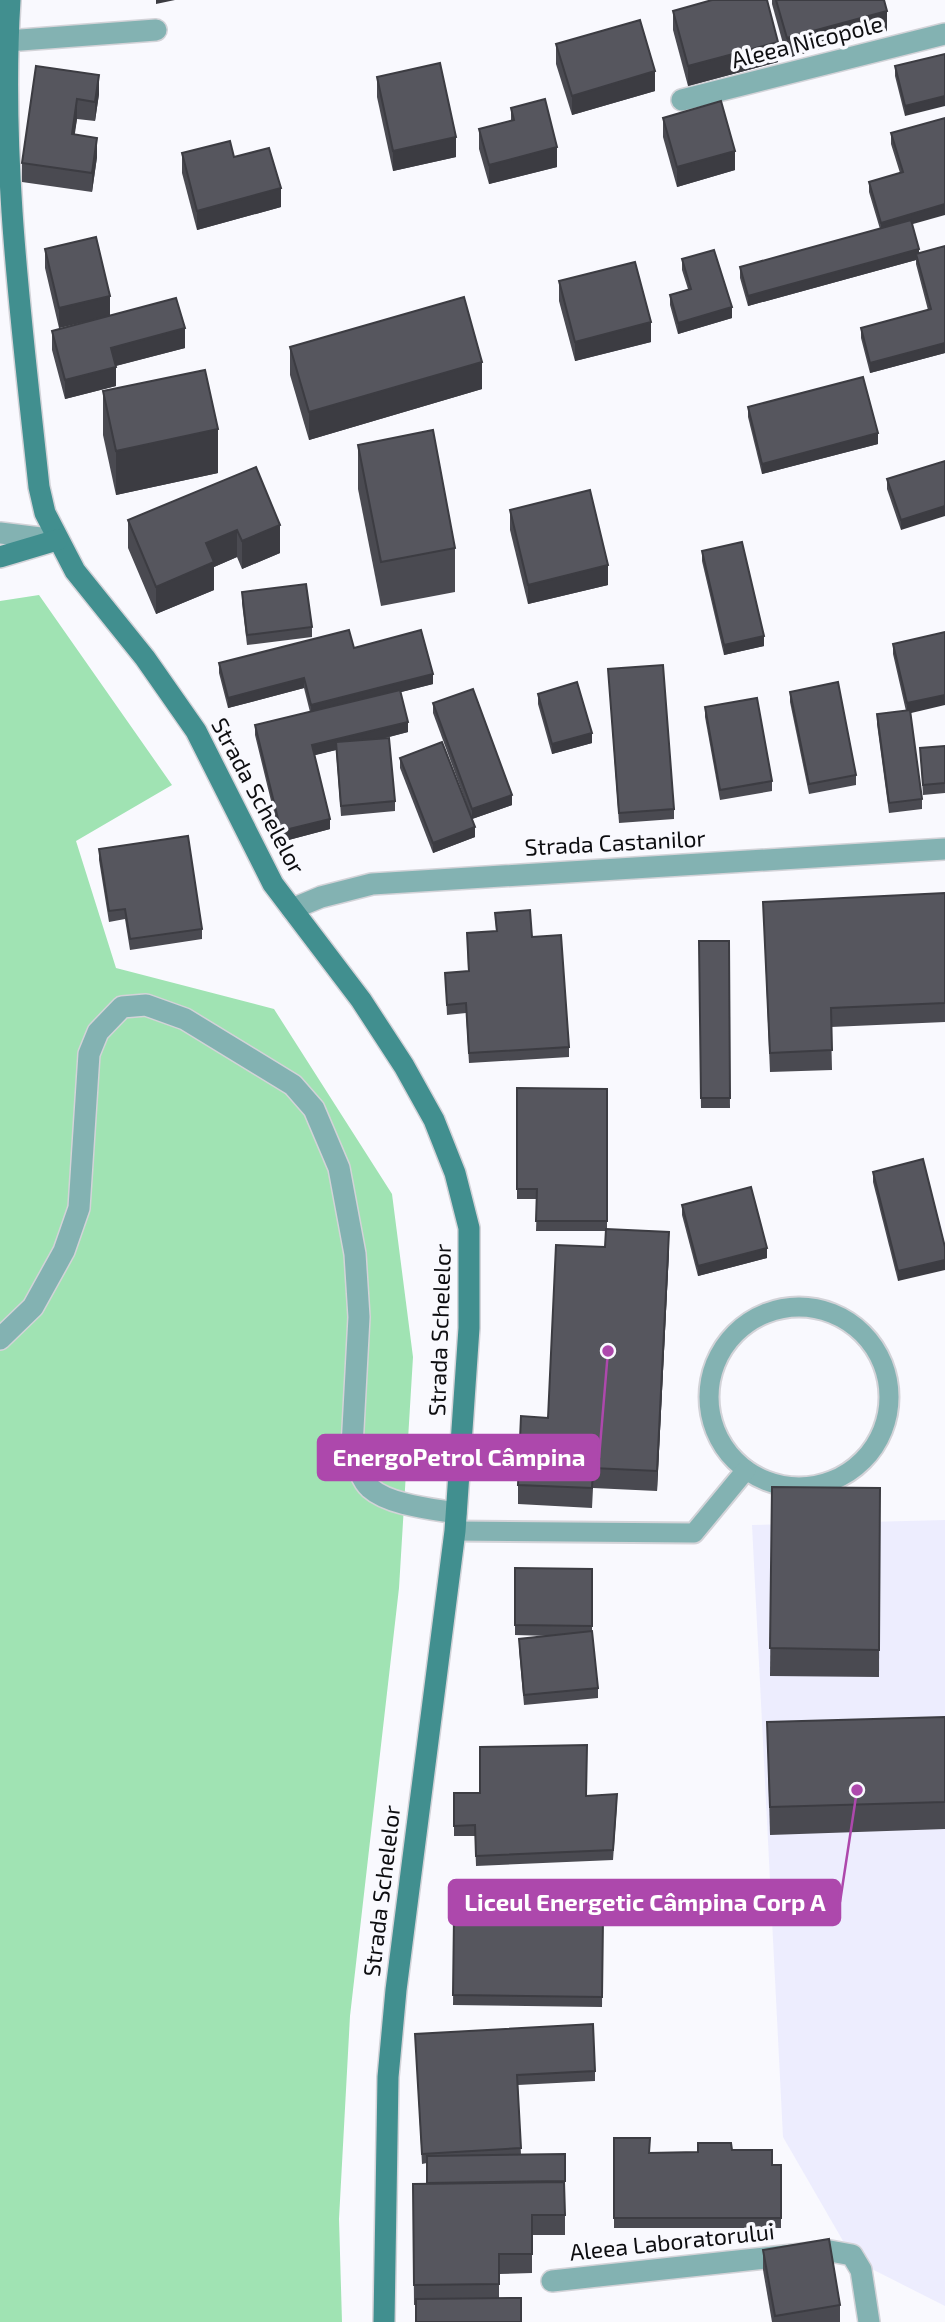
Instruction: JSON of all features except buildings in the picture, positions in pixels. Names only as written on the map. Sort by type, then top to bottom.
[{"type":"main road","name":"Strada Schelelor","points":[[10,0],[6,41],[6,128],[12,232],[39,487],[57,540],[75,570],[145,658],[196,731],[255,852],[292,909],[361,1000],[404,1066],[434,1120],[455,1173],[469,1228],[471,1276],[456,1522],[390,2052],[384,2322]]},
{"type":"main road","points":[[0,557],[57,540]]},
{"type":"street","points":[[6,41],[156,30]]},
{"type":"street","name":"Aleea Nicopole","points":[[681,100],[945,34]]},
{"type":"street","points":[[0,533],[57,540]]},
{"type":"street","name":"Strada Castanilor","points":[[292,909],[321,897],[372,884],[945,849]]},
{"type":"street","points":[[0,1339],[33,1307],[64,1251],[79,1208],[89,1054],[98,1032],[122,1007],[146,1004],[185,1019],[293,1085],[314,1109],[339,1168],[355,1254],[359,1317],[352,1447],[358,1467],[370,1488],[456,1522]]},
{"type":"street","name":"Aleea Laboratorului","points":[[552,2281],[830,2251],[852,2255],[861,2270],[869,2322]]},
{"type":"lane","points":[[785,1308],[808,1308],[830,1313],[850,1324],[874,1348],[887,1380],[889,1402],[884,1426],[874,1448],[858,1465],[838,1479],[815,1486],[790,1487],[767,1481],[746,1470],[729,1453],[716,1433],[709,1409],[709,1385],[716,1362],[727,1342],[744,1326],[763,1314],[785,1308]]},
{"type":"lane","points":[[456,1522],[694,1532],[746,1470]]},
{"type":"shaded area","points":[[945,1520],[945,2306],[854,2260],[783,2137],[752,1525]]},
{"type":"green space","points":[[39,595],[172,785],[76,841],[116,968],[274,1009],[392,1194],[413,1357],[399,1588],[350,2016],[339,2219],[342,2322],[0,2322],[0,601]]},
{"type":"place","name":"EnergoPetrol Câmpina","points":[[608,1351]]},
{"type":"place","name":"Liceul Energetic Câmpina Corp A","points":[[857,1790]]}]
